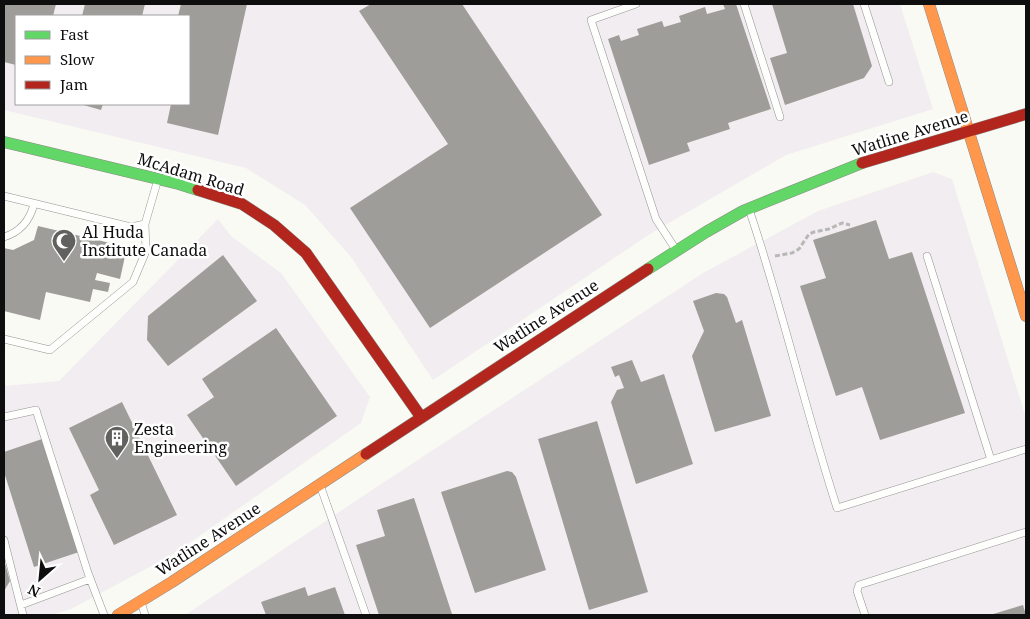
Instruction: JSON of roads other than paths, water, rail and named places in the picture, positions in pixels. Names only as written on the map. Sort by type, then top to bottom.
[{"type":"street","points":[[929,4],[1026,316]]},
{"type":"street","name":"Watline Avenue","points":[[118,615],[141,602],[320,485],[582,311],[749,208],[861,163],[1026,114]]},
{"type":"street","name":"McAdam Road","points":[[4,142],[179,184],[242,204],[274,225],[306,253],[421,418]]},
{"type":"lane","points":[[636,4],[591,20],[656,219],[677,251]]},
{"type":"lane","points":[[744,4],[780,117]]},
{"type":"lane","points":[[864,4],[889,82]]},
{"type":"lane","points":[[4,339],[50,350],[133,282],[146,251],[145,224],[158,179]]},
{"type":"lane","points":[[4,196],[131,227],[145,224]]},
{"type":"lane","points":[[4,236],[22,226],[31,216],[34,204]]},
{"type":"lane","points":[[749,208],[766,258],[817,445],[837,508],[1026,449]]},
{"type":"lane","points":[[927,256],[991,460]]},
{"type":"lane","points":[[4,417],[36,410],[90,579],[104,615]]},
{"type":"lane","points":[[320,485],[366,615]]},
{"type":"lane","points":[[865,615],[856,591],[859,585],[1026,532]]},
{"type":"lane","points":[[4,540],[24,615]]},
{"type":"lane","points":[[21,605],[90,579]]},
{"type":"lane","points":[[141,602],[145,615]]},
{"type":"place","name":"Al Huda Institute Canada","points":[[64,262]]},
{"type":"place","name":"Zesta Engineering","points":[[117,459]]}]
